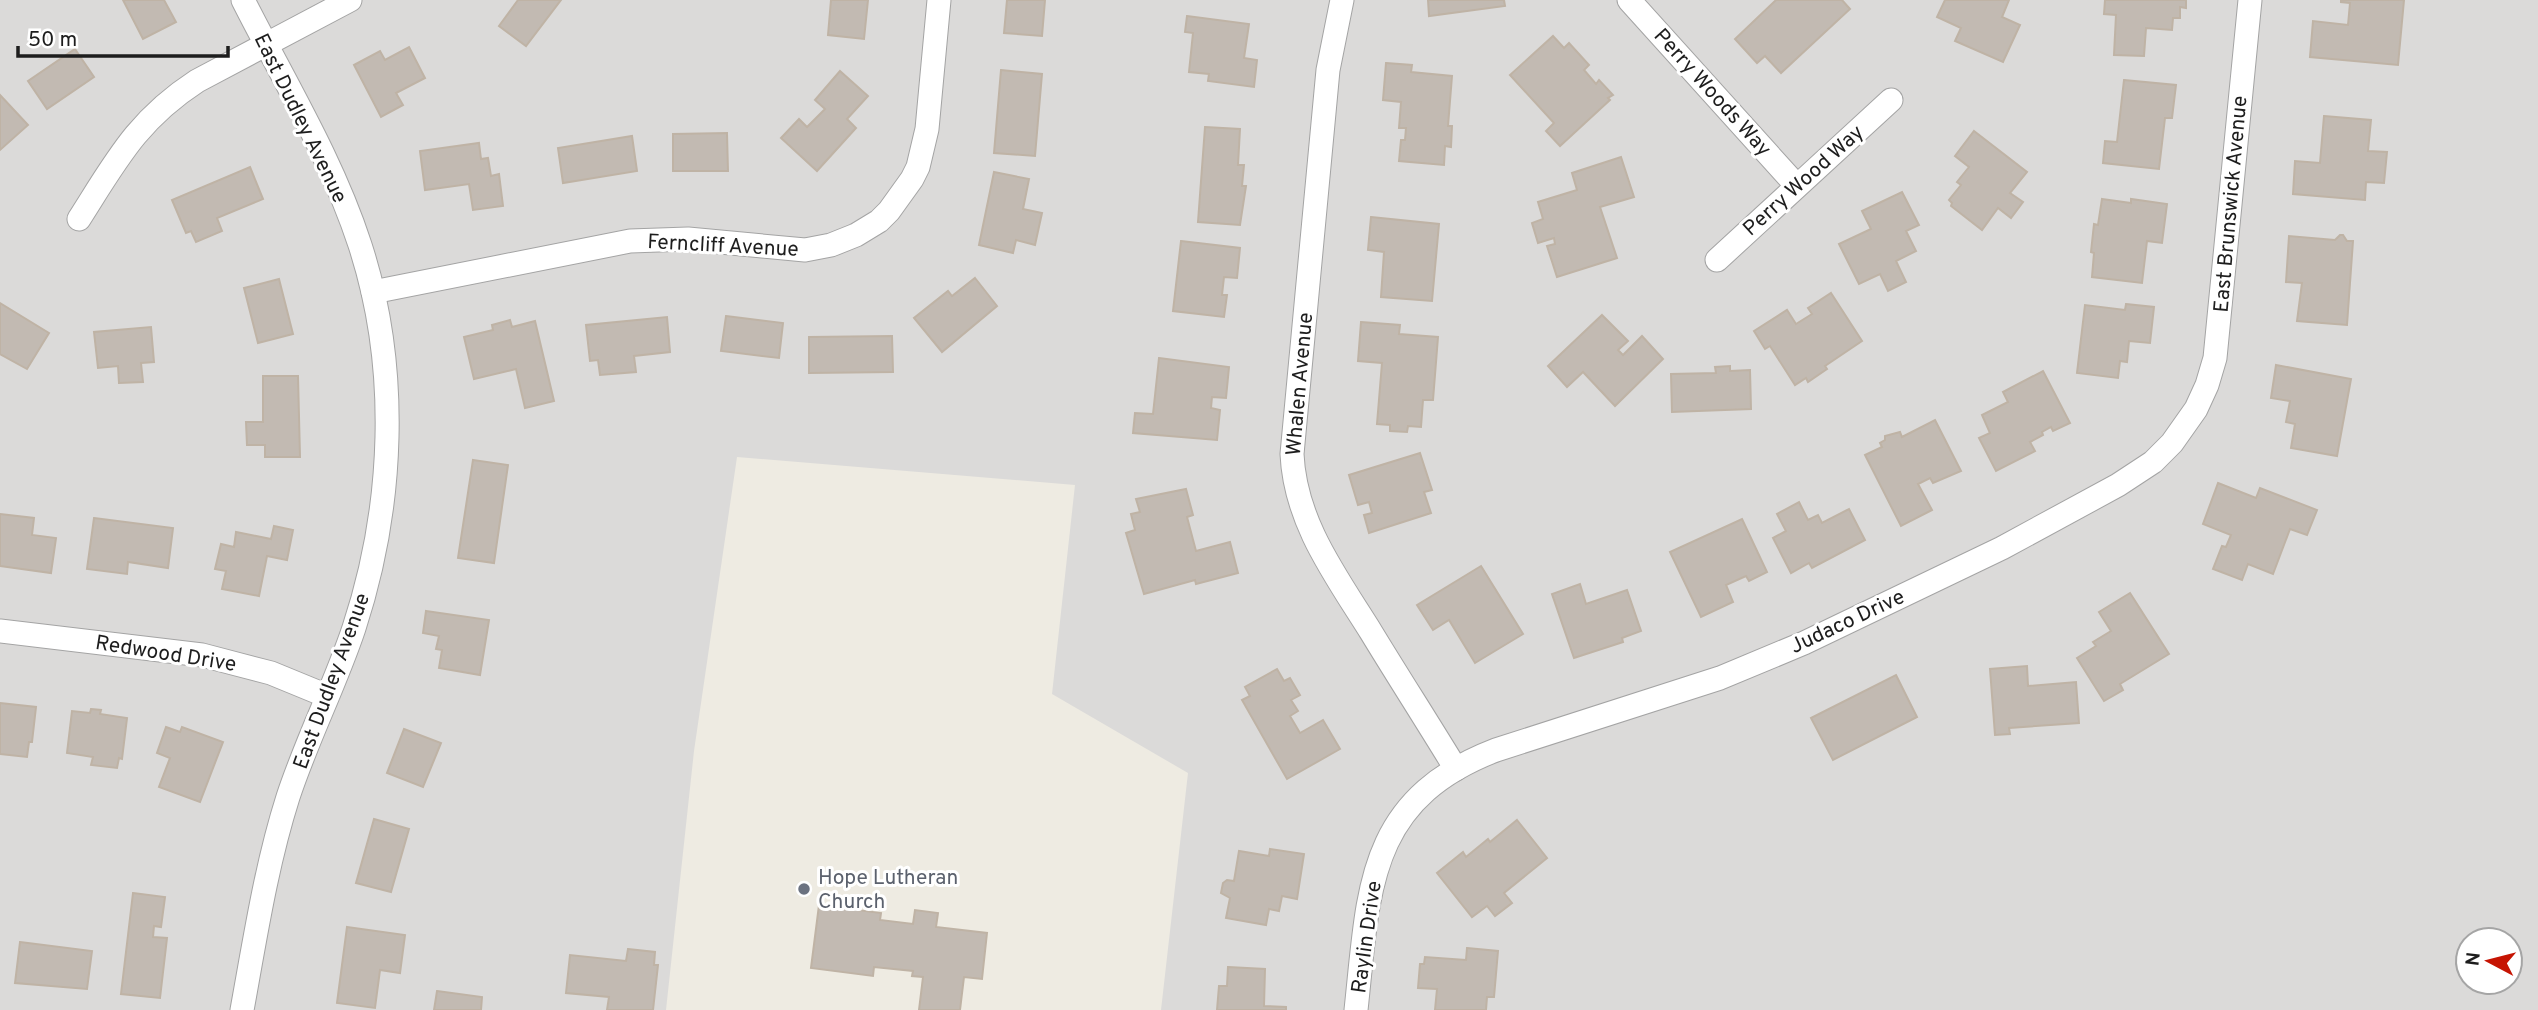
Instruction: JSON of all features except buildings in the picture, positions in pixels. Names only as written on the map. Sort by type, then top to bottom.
[{"type":"street","name":"East Dudley Avenue","points":[[242,1010],[274,844],[289,794],[354,630],[369,579],[383,502],[387,396],[378,318],[360,245],[335,177],[243,0]]},
{"type":"street","points":[[79,219],[127,144],[152,115],[181,91],[350,0]]},
{"type":"street","name":"Ferncliff Avenue","points":[[373,292],[619,242],[688,239],[805,250],[831,245],[856,235],[879,221],[889,211],[918,167],[928,128],[939,0]]},
{"type":"street","name":"Whalen Avenue","points":[[1342,0],[1331,44],[1326,84],[1292,454],[1296,489],[1303,514],[1321,553],[1456,769]]},
{"type":"street","name":"Perry Woods Way","points":[[1629,0],[1796,185]]},
{"type":"street","name":"East Brunswick Avenue","points":[[2198,405],[2207,385],[2217,345],[2250,0]]},
{"type":"street","name":"Perry Wood Way","points":[[1717,260],[1891,100]]},
{"type":"street","name":"Judaco Drive","points":[[1456,769],[1496,750],[1720,678],[1804,643],[2002,548],[2118,485],[2153,462],[2172,443],[2198,405]]},
{"type":"street","name":"Redwood Drive","points":[[0,631],[202,655],[271,673],[327,696]]},
{"type":"street","name":"Raylin Drive","points":[[1356,1010],[1370,889],[1381,850],[1420,796],[1456,769]]},
{"type":"shaded area","points":[[0,0],[2538,0],[2538,1010],[1161,1010],[1188,773],[1052,694],[1075,485],[737,457],[694,751],[666,1010],[0,1010]]},
{"type":"place","name":"Hope Lutheran Church","points":[[804,889]]}]
